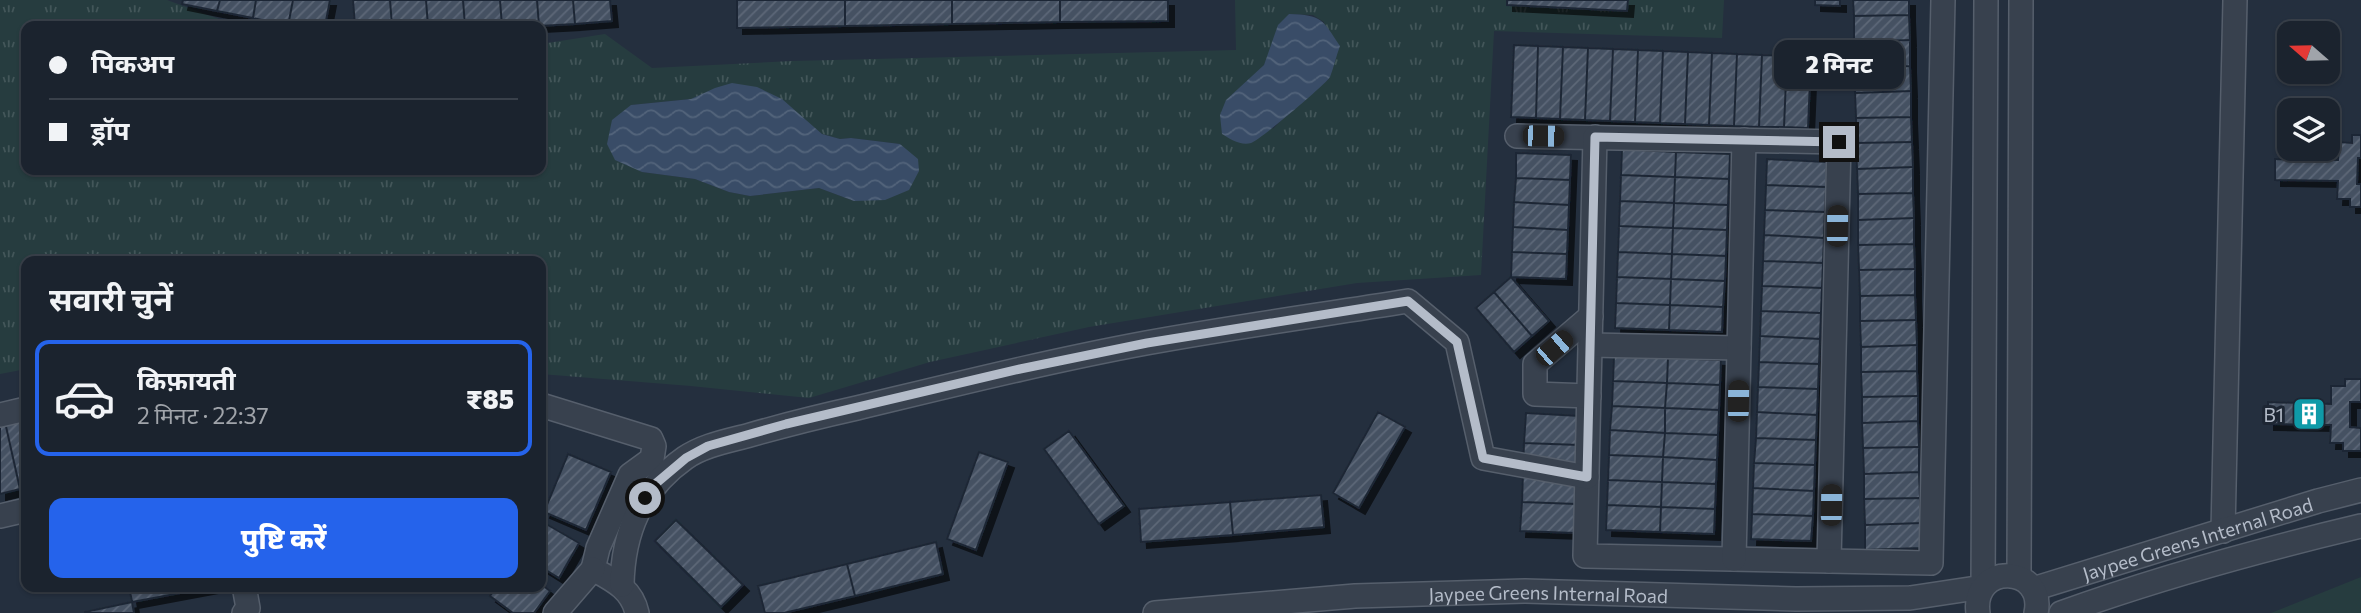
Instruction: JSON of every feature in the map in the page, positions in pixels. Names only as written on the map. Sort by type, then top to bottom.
[{"type":"street","points":[[1595,137],[1585,556],[1931,563],[1943,0]]},
{"type":"street","points":[[1978,613],[1977,603],[1983,587],[1986,0]]},
{"type":"street","points":[[2021,0],[2026,583],[2036,597],[2036,613]]},
{"type":"street","points":[[2222,530],[2235,0]]},
{"type":"street","points":[[1517,136],[1839,142],[1829,561]]},
{"type":"street","points":[[1734,559],[1744,140]]},
{"type":"street","points":[[622,585],[622,561],[645,498],[654,485],[686,458],[708,446],[786,424],[1097,353],[1408,301],[1457,342],[1483,458],[1587,477]]},
{"type":"street","points":[[1589,396],[1535,394],[1535,364],[1591,316]]},
{"type":"street","points":[[1590,345],[1739,348]]},
{"type":"street","points":[[546,407],[651,439],[654,446],[652,459],[630,475],[598,548],[591,572],[555,613]]},
{"type":"street","points":[[0,415],[21,411]]},
{"type":"street","name":"Jaypee Greens Internal Road","points":[[1155,613],[1355,596],[1525,591],[1843,599],[1910,598],[1983,587],[1999,576],[2009,575],[2026,583],[2361,490]]},
{"type":"street","points":[[0,516],[21,511]]},
{"type":"street","name":"Jaypee Greens Internal Road","points":[[2061,613],[2133,589],[2361,526]]},
{"type":"street","points":[[591,572],[622,585],[635,603],[637,613]]},
{"type":"street","points":[[591,572],[616,596],[621,613]]},
{"type":"street","points":[[244,613],[248,608],[245,592]]},
{"type":"green space","points":[[0,0],[167,0],[224,21],[21,21],[21,175],[546,175],[546,43],[605,34],[652,68],[792,61],[1236,50],[1235,0],[1724,0],[1722,38],[1494,31],[1481,275],[1357,283],[1089,327],[930,362],[809,398],[546,374],[546,256],[21,256],[21,370],[0,374]],"holes":[[[1289,14],[1313,15],[1324,22],[1329,79],[1291,110],[1273,129],[1252,78],[1264,65]],[[691,99],[807,123],[822,134],[840,139],[900,144],[854,201],[819,188],[750,196],[729,192],[695,179],[642,172],[631,105]]]},
{"type":"green space","points":[[2361,577],[2361,613],[2271,613]]},
{"type":"water","points":[[1289,14],[1320,20],[1340,46],[1330,77],[1257,140],[1243,144],[1222,134],[1220,115],[1226,100],[1264,65],[1278,25]]},
{"type":"water","points":[[732,83],[757,87],[782,99],[822,134],[840,139],[900,144],[918,159],[919,171],[909,190],[885,200],[854,201],[819,188],[750,196],[729,192],[695,179],[642,172],[615,160],[607,144],[612,120],[631,105],[691,99]]},
{"type":"building","points":[[183,0],[220,0],[217,11],[182,4]]},
{"type":"building","points":[[220,0],[256,0],[253,18],[217,11]]},
{"type":"building","points":[[256,0],[293,0],[289,21],[253,18]]},
{"type":"building","points":[[293,0],[330,0],[326,21],[289,21]]},
{"type":"building","points":[[353,0],[390,0],[392,21],[355,21]]},
{"type":"building","points":[[390,0],[426,0],[428,21],[392,21]]},
{"type":"building","points":[[426,0],[463,0],[465,21],[428,21]]},
{"type":"building","points":[[463,0],[500,0],[502,21],[465,21]]},
{"type":"building","points":[[500,0],[537,0],[539,21],[502,21]]},
{"type":"building","points":[[537,0],[573,0],[575,24],[546,26],[546,21],[539,21]]},
{"type":"building","points":[[573,0],[610,0],[612,21],[575,24]]},
{"type":"building","points":[[737,0],[845,0],[845,26],[737,28]]},
{"type":"building","points":[[845,0],[952,0],[952,24],[845,26]]},
{"type":"building","points":[[952,0],[1060,0],[1060,22],[952,24]]},
{"type":"building","points":[[1060,0],[1168,0],[1168,21],[1060,22]]},
{"type":"building","points":[[1507,0],[1628,0],[1627,11],[1507,5]]},
{"type":"building","points":[[1815,0],[1840,0],[1840,6],[1815,5]]},
{"type":"building","points":[[1853,0],[1909,0],[1909,15],[1854,16]]},
{"type":"building","points":[[1909,15],[1910,40],[1854,42],[1854,16]]},
{"type":"building","points":[[1910,40],[1910,66],[1854,67],[1854,42]]},
{"type":"building","points":[[1514,45],[1538,46],[1536,118],[1511,117]]},
{"type":"building","points":[[1538,46],[1563,47],[1560,119],[1536,118]]},
{"type":"building","points":[[1563,47],[1588,48],[1585,120],[1560,119]]},
{"type":"building","points":[[1588,48],[1613,49],[1610,121],[1585,120]]},
{"type":"building","points":[[1613,49],[1638,50],[1635,122],[1610,121]]},
{"type":"building","points":[[1638,50],[1663,51],[1660,123],[1635,122]]},
{"type":"building","points":[[1663,51],[1688,52],[1685,124],[1660,123]]},
{"type":"building","points":[[1688,52],[1712,53],[1709,125],[1685,124]]},
{"type":"building","points":[[1712,53],[1737,54],[1734,126],[1709,125]]},
{"type":"building","points":[[1737,54],[1762,55],[1759,127],[1734,126]]},
{"type":"building","points":[[1762,55],[1787,56],[1784,127],[1759,127]]},
{"type":"building","points":[[1787,56],[1811,57],[1808,128],[1784,127]]},
{"type":"building","points":[[1910,66],[1911,91],[1855,93],[1854,67]]},
{"type":"building","points":[[1911,91],[1911,117],[1856,118],[1855,93]]},
{"type":"building","points":[[1911,117],[1912,142],[1856,143],[1856,118]]},
{"type":"building","points":[[2352,135],[2361,135],[2357,184],[2361,184],[2361,207],[2350,207],[2350,199],[2337,199],[2338,181],[2275,180],[2275,159],[2340,161],[2340,142],[2352,143]]},
{"type":"building","points":[[1912,142],[1913,167],[1857,169],[1856,143]]},
{"type":"building","points":[[1622,149],[1676,152],[1675,177],[1621,175]]},
{"type":"building","points":[[1676,152],[1730,154],[1729,179],[1675,177]]},
{"type":"building","points":[[1516,153],[1571,155],[1570,180],[1516,178]]},
{"type":"building","points":[[1767,159],[1827,162],[1826,187],[1766,185]]},
{"type":"building","points":[[1913,167],[1913,193],[1858,194],[1857,169]]},
{"type":"building","points":[[1621,175],[1675,177],[1674,203],[1620,201]]},
{"type":"building","points":[[1675,177],[1729,179],[1728,205],[1674,203]]},
{"type":"building","points":[[1516,178],[1570,180],[1569,205],[1514,202]]},
{"type":"building","points":[[1766,185],[1826,187],[1825,212],[1765,210]]},
{"type":"building","points":[[1913,193],[1914,218],[1858,220],[1858,194]]},
{"type":"building","points":[[1620,201],[1674,203],[1673,228],[1619,226]]},
{"type":"building","points":[[1514,202],[1569,205],[1568,230],[1513,227]]},
{"type":"building","points":[[1674,203],[1728,205],[1727,230],[1673,228]]},
{"type":"building","points":[[1765,210],[1825,212],[1824,238],[1764,235]]},
{"type":"building","points":[[1914,218],[1914,244],[1858,245],[1858,220]]},
{"type":"building","points":[[1619,226],[1673,228],[1672,254],[1618,252]]},
{"type":"building","points":[[1513,227],[1568,230],[1567,254],[1512,252]]},
{"type":"building","points":[[1673,228],[1727,230],[1726,256],[1672,254]]},
{"type":"building","points":[[1764,235],[1824,238],[1823,263],[1763,261]]},
{"type":"building","points":[[1914,244],[1915,269],[1859,270],[1858,245]]},
{"type":"building","points":[[1512,252],[1567,254],[1566,279],[1511,277]]},
{"type":"building","points":[[1618,252],[1672,254],[1671,279],[1617,277]]},
{"type":"building","points":[[1672,254],[1726,256],[1725,281],[1671,279]]},
{"type":"building","points":[[1763,261],[1823,263],[1822,288],[1762,286]]},
{"type":"building","points":[[1915,269],[1915,295],[1860,296],[1859,270]]},
{"type":"building","points":[[1511,277],[1549,321],[1532,336],[1494,292]]},
{"type":"building","points":[[1617,277],[1671,279],[1670,305],[1616,303]]},
{"type":"building","points":[[1671,279],[1725,281],[1723,307],[1670,305]]},
{"type":"building","points":[[1762,286],[1822,288],[1821,313],[1761,311]]},
{"type":"building","points":[[1494,292],[1532,336],[1514,352],[1476,308]]},
{"type":"building","points":[[1915,295],[1916,320],[1860,321],[1860,296]]},
{"type":"building","points":[[1616,303],[1670,305],[1669,330],[1615,328]]},
{"type":"building","points":[[1670,305],[1723,307],[1722,332],[1669,330]]},
{"type":"building","points":[[1761,311],[1821,313],[1820,339],[1760,336]]},
{"type":"building","points":[[1916,320],[1917,345],[1861,347],[1860,321]]},
{"type":"building","points":[[1760,336],[1820,339],[1819,364],[1759,362]]},
{"type":"building","points":[[1917,345],[1917,371],[1861,372],[1861,347]]},
{"type":"building","points":[[1614,356],[1668,358],[1667,383],[1613,381]]},
{"type":"building","points":[[1668,358],[1721,360],[1720,385],[1667,383]]},
{"type":"building","points":[[1759,362],[1819,364],[1818,389],[1758,387]]},
{"type":"building","points":[[1917,371],[1918,396],[1862,397],[1861,372]]},
{"type":"building","name":"B1","points":[[2345,379],[2361,379],[2361,402],[2350,402],[2350,427],[2361,428],[2361,451],[2343,451],[2343,443],[2330,443],[2331,425],[2268,424],[2268,402],[2331,404],[2331,386],[2345,386]]},
{"type":"building","points":[[1613,381],[1667,383],[1665,408],[1612,406]]},
{"type":"building","points":[[1667,383],[1720,385],[1719,410],[1665,408]]},
{"type":"building","points":[[1758,387],[1818,389],[1817,415],[1757,412]]},
{"type":"building","points":[[1918,396],[1918,421],[1862,423],[1862,397]]},
{"type":"building","points":[[1612,406],[1665,408],[1665,433],[1610,430]]},
{"type":"building","points":[[1665,408],[1719,410],[1718,435],[1665,433]]},
{"type":"building","points":[[1378,412],[1405,427],[1359,508],[1333,493]]},
{"type":"building","points":[[1757,412],[1817,415],[1816,440],[1756,438]]},
{"type":"building","points":[[1526,413],[1580,416],[1579,445],[1524,443]]},
{"type":"building","points":[[21,419],[21,489],[20,489],[5,422]]},
{"type":"building","points":[[1918,421],[1919,447],[1863,448],[1862,423]]},
{"type":"building","points":[[5,422],[20,489],[0,494],[0,423]]},
{"type":"building","points":[[1610,430],[1665,433],[1663,457],[1609,455]]},
{"type":"building","points":[[1069,431],[1124,506],[1099,524],[1044,449]]},
{"type":"building","points":[[1665,433],[1718,435],[1717,460],[1663,457]]},
{"type":"building","points":[[1756,438],[1816,440],[1815,465],[1754,463]]},
{"type":"building","points":[[1524,443],[1579,445],[1577,474],[1523,472]]},
{"type":"building","points":[[1919,447],[1919,472],[1864,474],[1863,448]]},
{"type":"building","points":[[979,452],[1008,462],[976,550],[947,539]]},
{"type":"building","points":[[568,454],[611,472],[586,530],[546,513]]},
{"type":"building","points":[[1609,455],[1663,457],[1662,482],[1608,480]]},
{"type":"building","points":[[1663,457],[1717,460],[1716,484],[1662,482]]},
{"type":"building","points":[[1754,463],[1815,465],[1814,491],[1753,488]]},
{"type":"building","points":[[1523,472],[1577,474],[1576,504],[1522,502]]},
{"type":"building","points":[[1919,472],[1920,498],[1864,499],[1864,474]]},
{"type":"building","points":[[1608,480],[1662,482],[1661,507],[1607,505]]},
{"type":"building","points":[[1662,482],[1716,484],[1715,509],[1661,507]]},
{"type":"building","points":[[1753,488],[1814,491],[1813,516],[1752,514]]},
{"type":"building","points":[[1321,495],[1324,527],[1233,535],[1230,502]]},
{"type":"building","points":[[1920,498],[1921,523],[1865,525],[1864,499]]},
{"type":"building","points":[[1230,502],[1233,535],[1141,542],[1139,509]]},
{"type":"building","points":[[1522,502],[1576,504],[1575,533],[1520,531]]},
{"type":"building","points":[[1607,505],[1661,507],[1660,532],[1606,530]]},
{"type":"building","points":[[1661,507],[1715,509],[1714,534],[1660,532]]},
{"type":"building","points":[[1752,514],[1813,516],[1811,541],[1751,539]]},
{"type":"building","points":[[676,520],[743,585],[721,607],[655,541]]},
{"type":"building","points":[[1921,523],[1921,548],[1865,550],[1865,525]]},
{"type":"building","points":[[546,524],[579,543],[559,578],[546,570]]},
{"type":"building","points":[[936,542],[943,574],[855,596],[847,564]]},
{"type":"building","points":[[847,564],[855,596],[784,613],[765,613],[758,586]]},
{"type":"building","points":[[546,588],[550,591],[534,613],[513,613],[490,596],[493,592],[546,592]]},
{"type":"building","points":[[130,592],[186,592],[132,602]]},
{"type":"building","points":[[132,602],[134,613],[85,613],[85,612]]},
{"type":"place","name":"B1","points":[[2309,414]]},
{"type":"route","points":[[645,498],[654,485],[686,458],[708,446],[786,424],[1020,369],[1147,343],[1408,301],[1457,342],[1483,458],[1587,477],[1595,137],[1839,142]]}]
